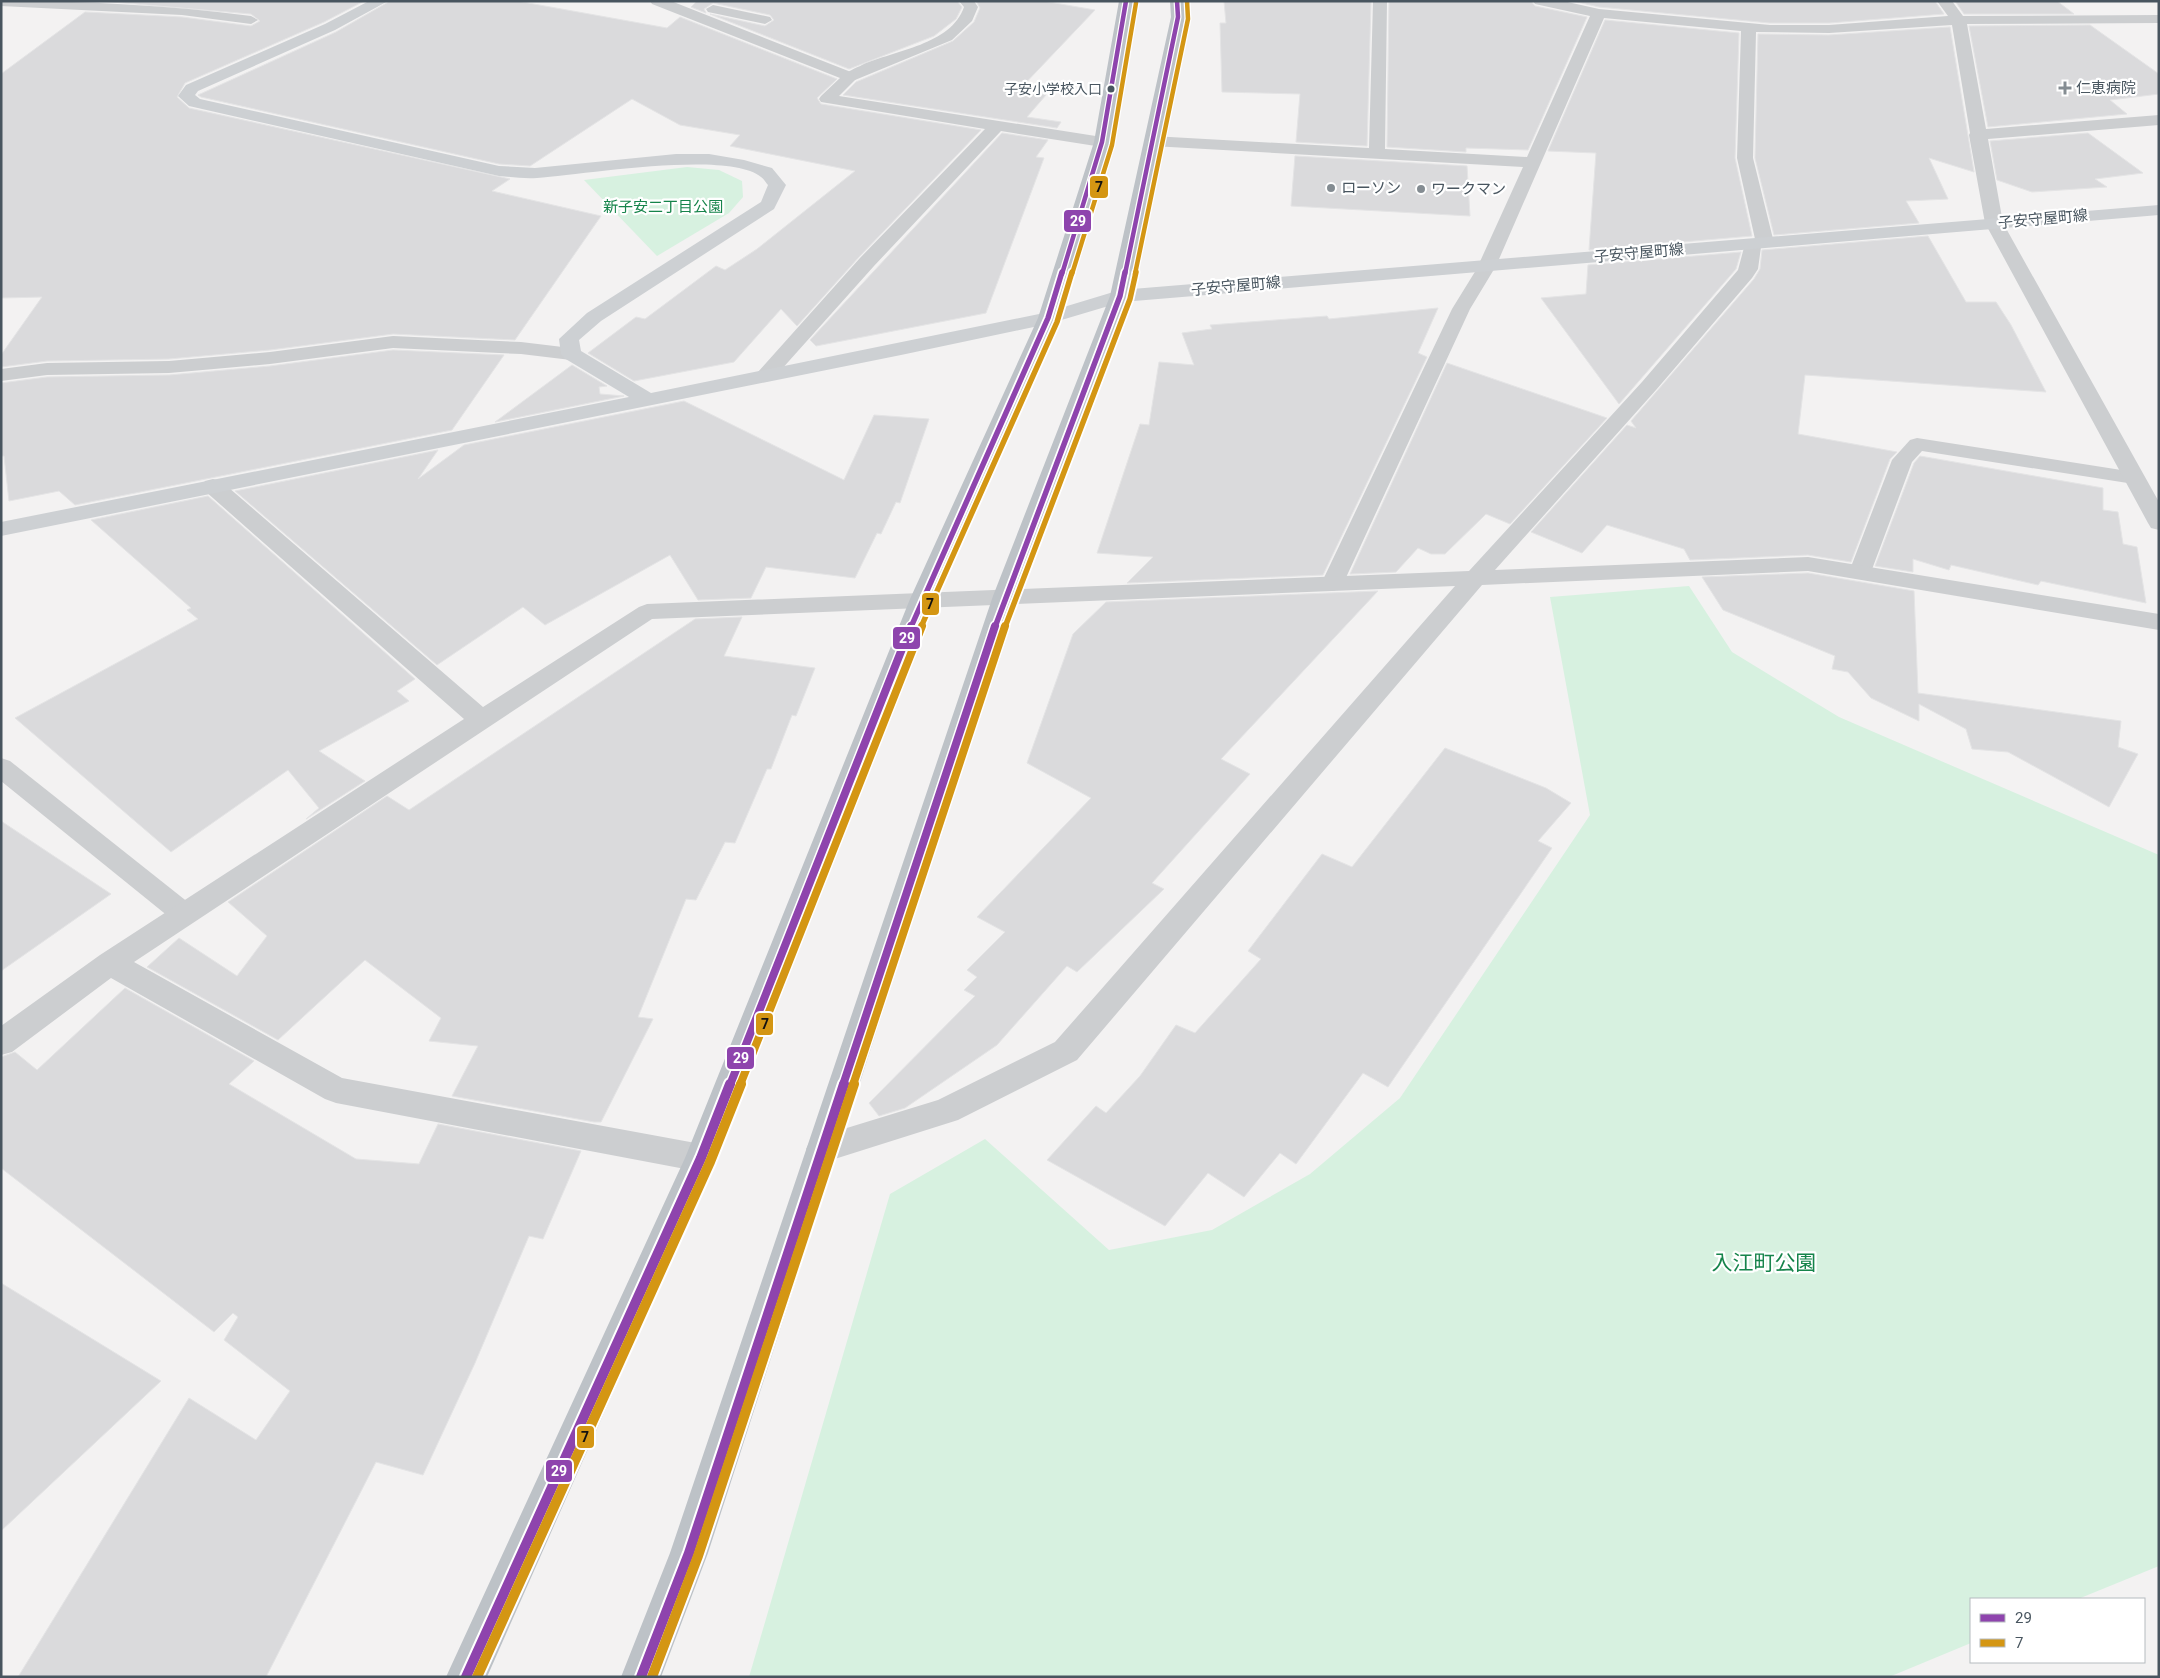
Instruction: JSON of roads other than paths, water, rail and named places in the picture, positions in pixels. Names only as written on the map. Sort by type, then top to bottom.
[{"type":"highway","points":[[466,1677],[701,1158],[922,599],[1048,318],[1102,142],[1126,1]]},
{"type":"highway","points":[[641,1677],[689,1552],[1005,596],[1120,296],[1178,17],[1177,1]]},
{"type":"street","points":[[380,1],[330,27],[192,88],[186,96],[195,103],[498,171],[535,173],[676,159],[709,159],[744,165],[766,172],[777,185],[768,205],[594,317],[568,339],[571,354]]},
{"type":"street","points":[[656,1],[850,77],[827,99],[1102,142]]},
{"type":"street","points":[[1377,154],[1380,1]]},
{"type":"street","points":[[1540,1],[1599,12],[1749,28],[1829,29],[1959,20],[2159,19]]},
{"type":"street","points":[[1944,1],[1959,20],[1977,135],[1994,224],[2159,523]]},
{"type":"street","points":[[1,2],[182,12],[251,20]]},
{"type":"street","points":[[677,9],[694,5],[764,20]]},
{"type":"street","points":[[1487,266],[1599,12]]},
{"type":"street","points":[[822,1149],[946,1111],[1066,1051],[1474,579],[1649,386],[1745,274],[1749,269],[1759,243],[1745,158],[1749,28]]},
{"type":"street","points":[[1977,135],[2159,120]]},
{"type":"street","points":[[765,376],[867,262],[998,125]]},
{"type":"street","points":[[1152,141],[1533,162]]},
{"type":"street","name":"子安守屋町線","points":[[1,529],[1048,318],[1120,296],[2159,210]]},
{"type":"street","points":[[1,375],[46,369],[169,368],[270,358],[393,342],[521,348],[571,354],[648,400]]},
{"type":"street","points":[[213,486],[481,720]]},
{"type":"street","points":[[1,1043],[110,963],[647,612],[922,599],[1474,579],[1808,564],[2159,622]]},
{"type":"street","points":[[110,963],[336,1090],[701,1158]]},
{"type":"lane","points":[[850,77],[878,64],[927,47],[952,34],[970,15],[971,7],[966,1]]},
{"type":"lane","points":[[1332,584],[1461,309],[1487,266]]},
{"type":"lane","points":[[1860,572],[1902,460],[1917,444],[2134,478]]},
{"type":"lane","points":[[1,767],[184,914]]},
{"type":"place","name":"仁恵病院","points":[[2065,88]]},
{"type":"place","name":"子安小学校入口","points":[[1111,89]]},
{"type":"place","name":"ローソン","points":[[1331,188]]},
{"type":"place","name":"ワークマン","points":[[1421,189]]},
{"type":"park label","name":"新子安二丁目公園","points":[[663,207]]},
{"type":"park label","name":"入江町公園","points":[[1764,1263]]}]
